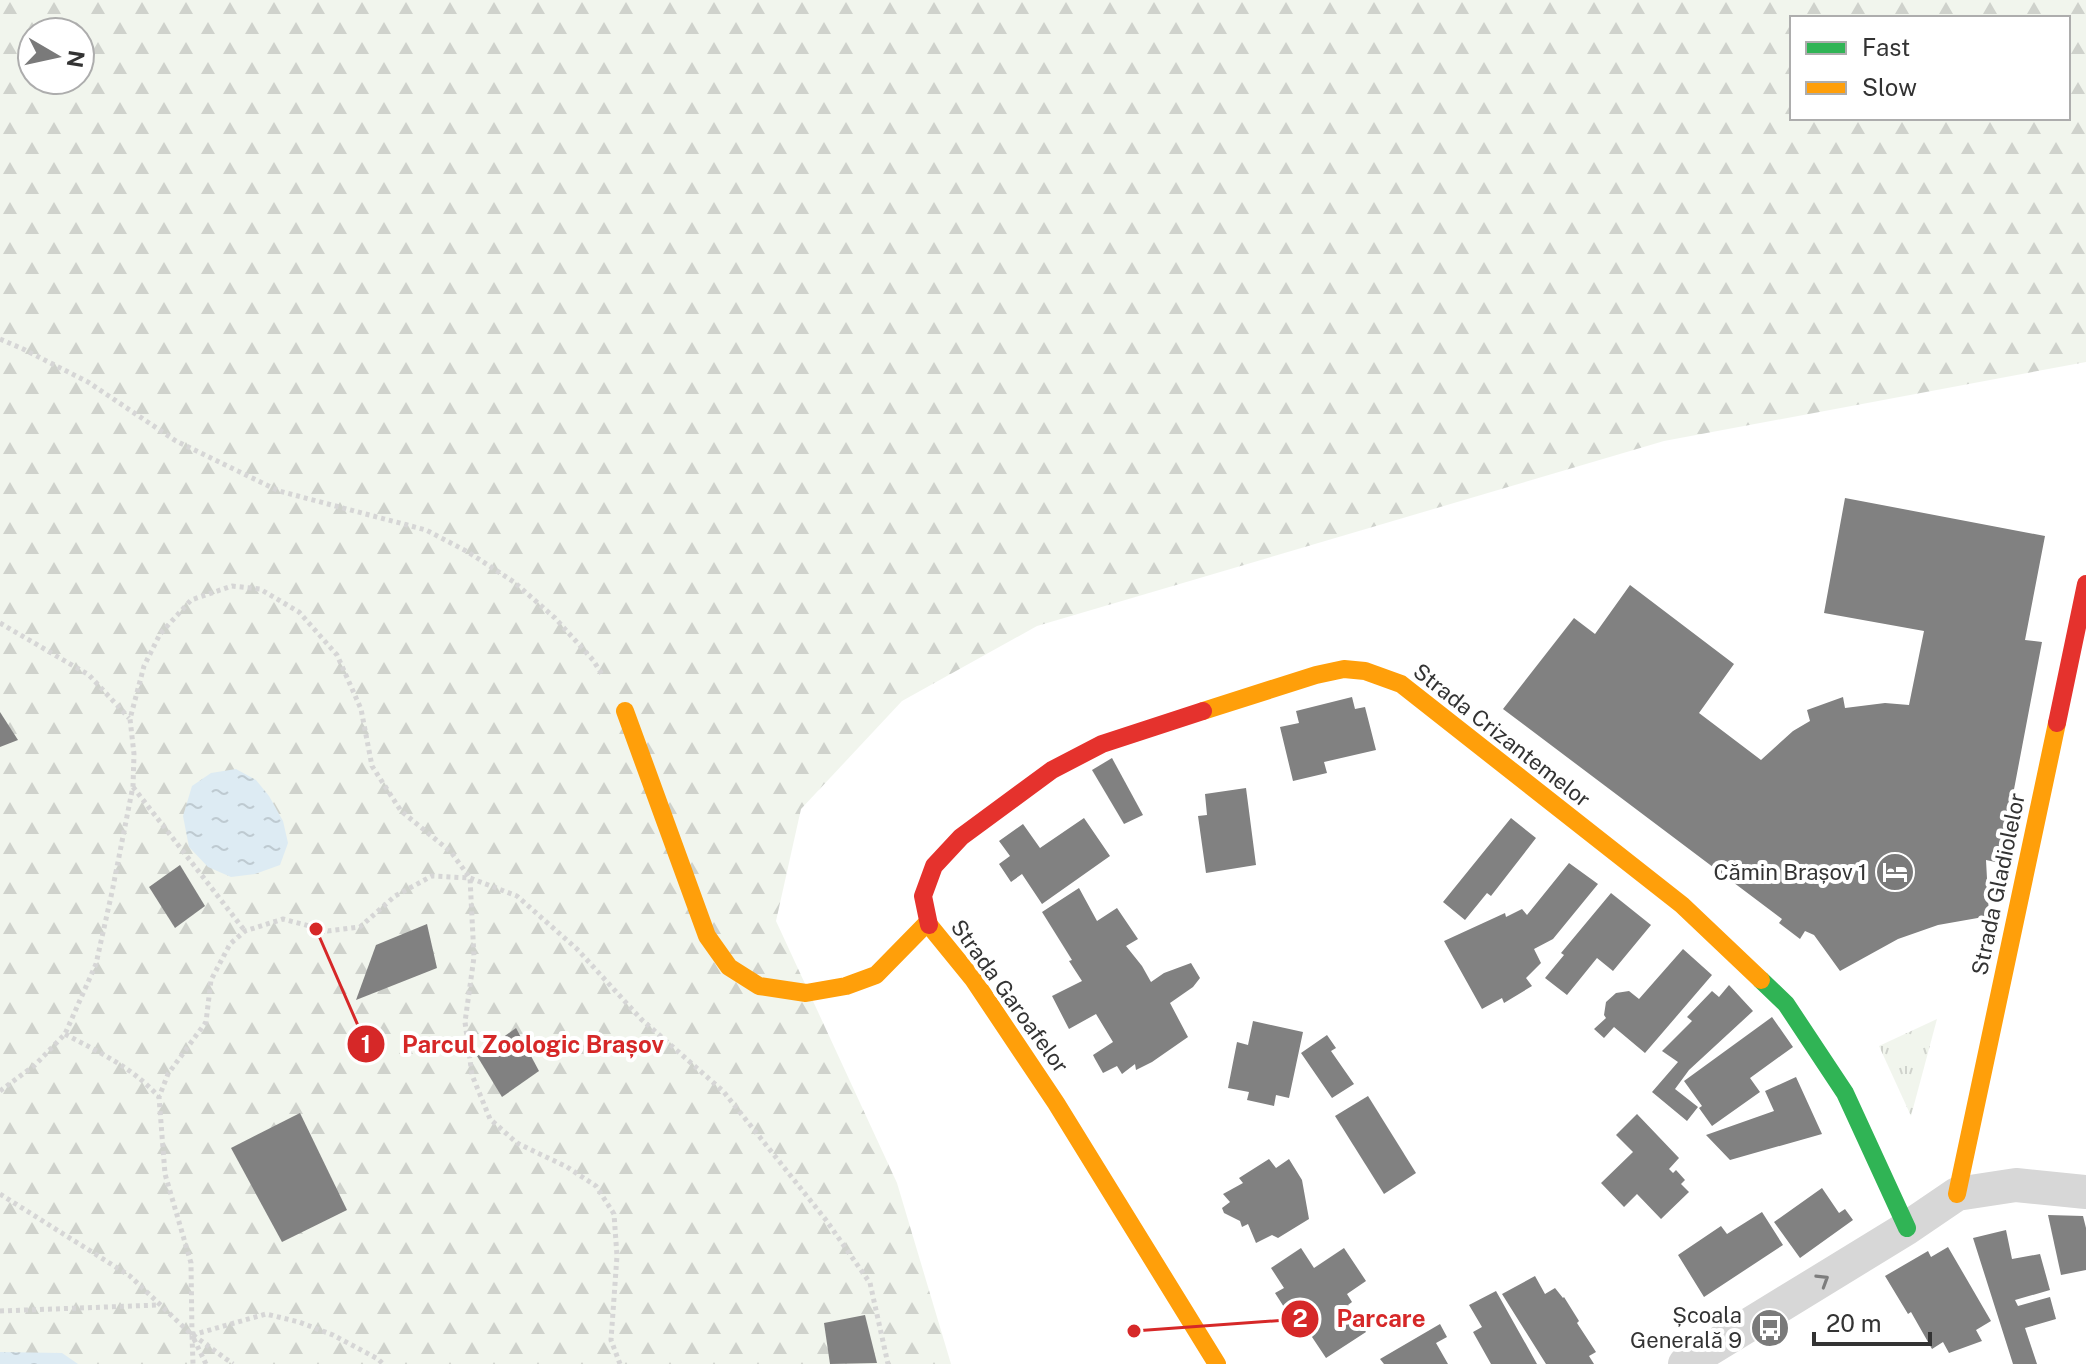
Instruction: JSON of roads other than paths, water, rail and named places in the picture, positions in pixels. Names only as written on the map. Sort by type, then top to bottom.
[{"type":"street","name":"Strada Gladiolelor","points":[[1957,1194],[2086,584]]},
{"type":"street","name":"Strada Crizantemelor","points":[[927,923],[923,896],[934,866],[961,837],[1052,770],[1102,744],[1302,680],[1344,669],[1365,671],[1401,684],[1682,905],[1786,1004],[1845,1093],[1907,1228]]},
{"type":"street","name":"Strada Garoafelor","points":[[625,711],[707,936],[729,967],[759,986],[806,993],[846,986],[876,975],[927,923],[973,979],[1056,1103],[1217,1364]]},
{"type":"street","points":[[1685,1364],[1957,1194],[2016,1185],[2086,1192]]},
{"type":"water","points":[[236,769],[256,780],[269,796],[283,821],[288,843],[280,865],[255,874],[231,877],[208,867],[189,847],[183,816],[192,786],[211,773]]},
{"type":"water","points":[[0,1352],[62,1353],[78,1364],[0,1364]]},
{"type":"place","name":"Cămin Brașov 1","points":[[1895,872]]},
{"type":"place","name":"Parcul Zoologic Brașov","points":[[316,929]]},
{"type":"place","name":"Școala Generală 9","points":[[1770,1328]]},
{"type":"place","name":"Parcare","points":[[1134,1331]]}]
